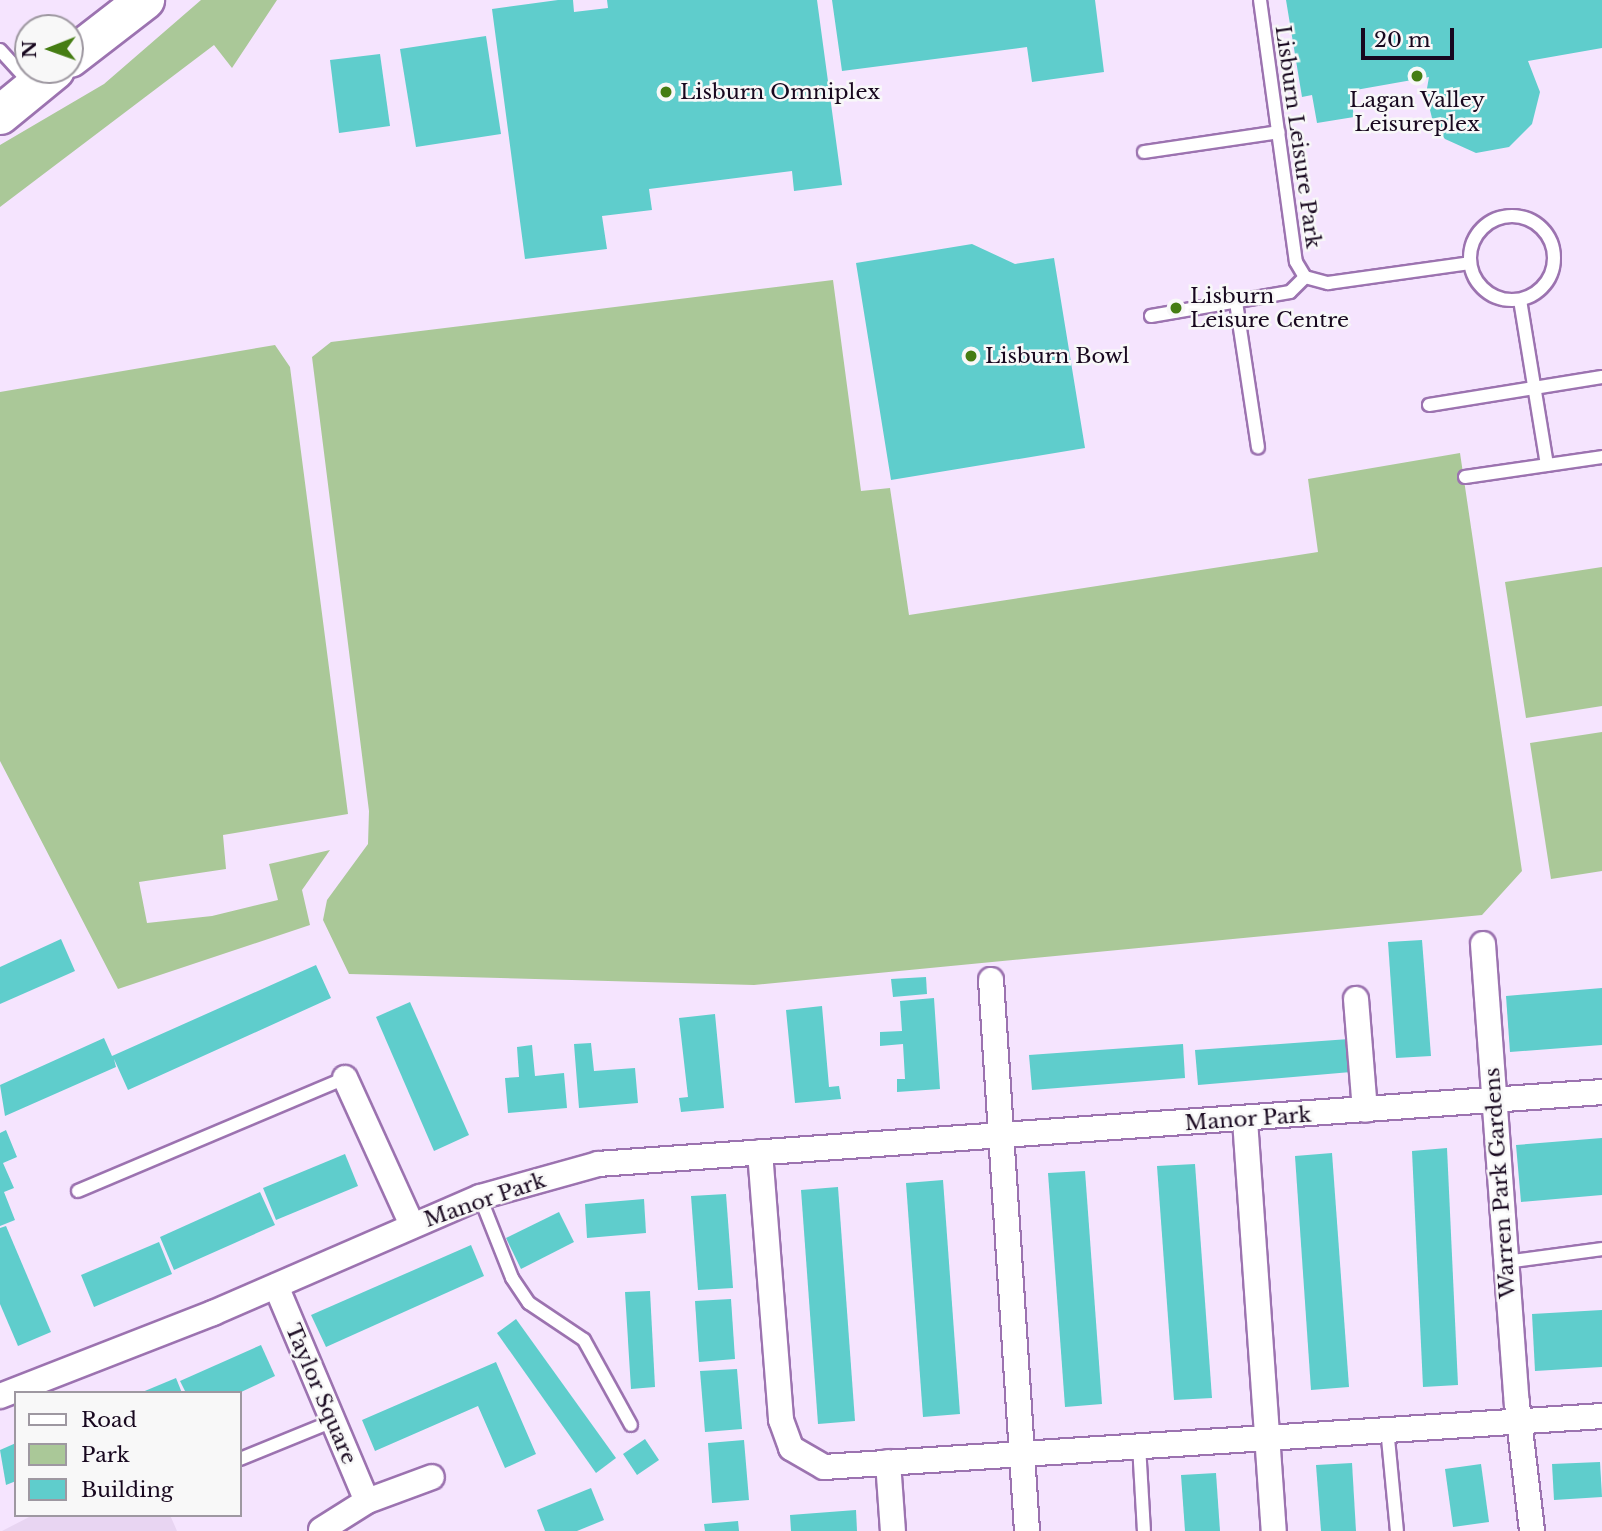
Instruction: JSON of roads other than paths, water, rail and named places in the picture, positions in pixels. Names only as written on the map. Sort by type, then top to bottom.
[{"type":"highway","points":[[84,47],[145,0]]},
{"type":"highway","points":[[0,115],[38,84]]},
{"type":"street","name":"Warren Park Gardens","points":[[1483,944],[1519,1420],[1532,1531]]},
{"type":"street","points":[[991,980],[1027,1531]]},
{"type":"street","points":[[1356,999],[1365,1110]]},
{"type":"street","points":[[345,1078],[412,1225]]},
{"type":"street","name":"Manor Park","points":[[0,1396],[275,1286],[480,1197],[598,1164],[1002,1138],[1602,1092]]},
{"type":"street","points":[[1245,1120],[1274,1531]]},
{"type":"street","points":[[760,1152],[781,1420],[790,1448],[824,1467],[1602,1416]]},
{"type":"street","name":"Taylor Square","points":[[275,1286],[367,1501]]},
{"type":"street","points":[[888,1462],[893,1531]]},
{"type":"street","points":[[321,1530],[367,1501],[432,1477]]},
{"type":"lane","name":"Lisburn Leisure Park","points":[[1260,0],[1296,262],[1306,277],[1328,283],[1470,263]]},
{"type":"lane","points":[[1144,152],[1279,132]]},
{"type":"lane","points":[[1511,216],[1538,225],[1553,247],[1554,261],[1544,287],[1520,300],[1506,300],[1482,288],[1470,263],[1471,249],[1486,225],[1511,216]]},
{"type":"lane","points":[[1152,316],[1290,292],[1306,277]]},
{"type":"lane","points":[[1520,300],[1547,465]]},
{"type":"lane","points":[[1236,302],[1258,447]]},
{"type":"lane","points":[[1429,405],[1602,377]]},
{"type":"lane","points":[[1465,477],[1602,457]]},
{"type":"lane","points":[[78,1191],[345,1078]]},
{"type":"lane","points":[[480,1197],[512,1278],[528,1303],[584,1340],[631,1425]]},
{"type":"lane","points":[[1506,1262],[1602,1249]]},
{"type":"lane","points":[[242,1457],[332,1421]]},
{"type":"lane","points":[[1387,1428],[1397,1531]]},
{"type":"lane","points":[[1139,1445],[1144,1531]]},
{"type":"place","name":"Lagan Valley Leisureplex","points":[[1417,76]]},
{"type":"place","name":"Lisburn Omniplex","points":[[666,92]]},
{"type":"place","name":"Lisburn Leisure Centre","points":[[1176,308]]},
{"type":"place","name":"Lisburn Bowl","points":[[971,356]]}]
